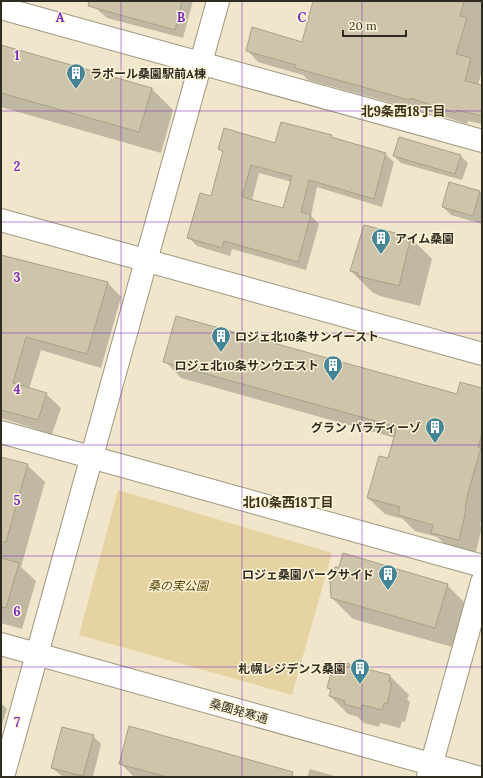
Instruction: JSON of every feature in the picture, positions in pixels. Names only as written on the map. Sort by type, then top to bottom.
[{"type":"street","points":[[3,777],[218,1]]},
{"type":"street","points":[[1,8],[482,141]]},
{"type":"street","points":[[1,220],[482,354]]},
{"type":"street","points":[[1,432],[482,566]]},
{"type":"street","points":[[430,771],[482,582]]},
{"type":"street","name":"桑園発寒通","points":[[1,644],[430,771],[477,777]]},
{"type":"green space","name":"桑の実公園","points":[[118,490],[332,553],[292,695],[79,635]]},
{"type":"building","points":[[89,1],[182,1],[175,30],[88,6]]},
{"type":"building","points":[[313,1],[464,1],[460,16],[467,18],[456,54],[471,58],[465,81],[482,85],[482,116],[457,110],[456,113],[410,98],[409,100],[295,68],[296,65],[246,51],[252,27],[302,42]]},
{"type":"building","name":"ラポール桑園駅前A棟","points":[[1,45],[152,88],[139,132],[1,93]]},
{"type":"building","points":[[281,122],[332,135],[331,137],[386,153],[374,199],[309,180],[301,212],[311,215],[298,262],[224,241],[222,248],[187,238],[200,193],[211,196],[223,151],[218,149],[224,128],[275,143]],"holes":[[[251,165],[292,176],[283,208],[242,197]]]},
{"type":"building","points":[[399,137],[461,155],[455,174],[393,156]]},
{"type":"building","points":[[449,182],[480,191],[473,216],[442,207]]},
{"type":"building","name":"アイム桑園","points":[[364,225],[411,237],[399,286],[358,276],[358,273],[350,271]]},
{"type":"building","points":[[1,255],[108,282],[87,354],[26,337],[13,383],[47,393],[38,420],[1,410]]},
{"type":"building","points":[[176,316],[457,394],[460,382],[482,388],[482,434],[478,447],[481,448],[468,493],[466,510],[459,540],[431,533],[433,525],[398,515],[400,507],[367,498],[379,456],[388,458],[397,427],[163,362]]},
{"type":"building","points":[[1,457],[28,464],[6,542],[1,542]]},
{"type":"building","name":"ロジェ桑園パークサイド","points":[[343,553],[448,584],[435,628],[331,598],[330,581],[335,567],[339,567]]},
{"type":"building","points":[[1,558],[19,563],[6,608],[1,607]]},
{"type":"building","name":"札幌レジデンス桑園","points":[[338,661],[390,675],[389,682],[392,683],[387,704],[384,703],[382,710],[362,705],[361,709],[344,704],[345,701],[329,696],[331,689],[327,688],[333,666],[336,667]]},
{"type":"building","points":[[129,726],[293,772],[292,777],[167,777],[119,764]]},
{"type":"building","points":[[62,727],[94,735],[83,776],[51,768]]},
{"type":"place","name":"ラポール桑園駅前A棟","points":[[76,90]]},
{"type":"place","name":"アイム桑園","points":[[381,255]]},
{"type":"place","name":"ロジェ北10条サンイースト","points":[[221,353]]},
{"type":"place","name":"ロジェ北10条サンウエスト","points":[[333,382]]},
{"type":"place","name":"グラン パラディーゾ","points":[[435,444]]},
{"type":"place","name":"ロジェ桑園パークサイド","points":[[388,591]]},
{"type":"place","name":"札幌レジデンス桑園","points":[[360,685]]},
{"type":"district","name":"北9条西18丁目","points":[[403,111]]},
{"type":"district","name":"北10条西18丁目","points":[[288,502]]}]
